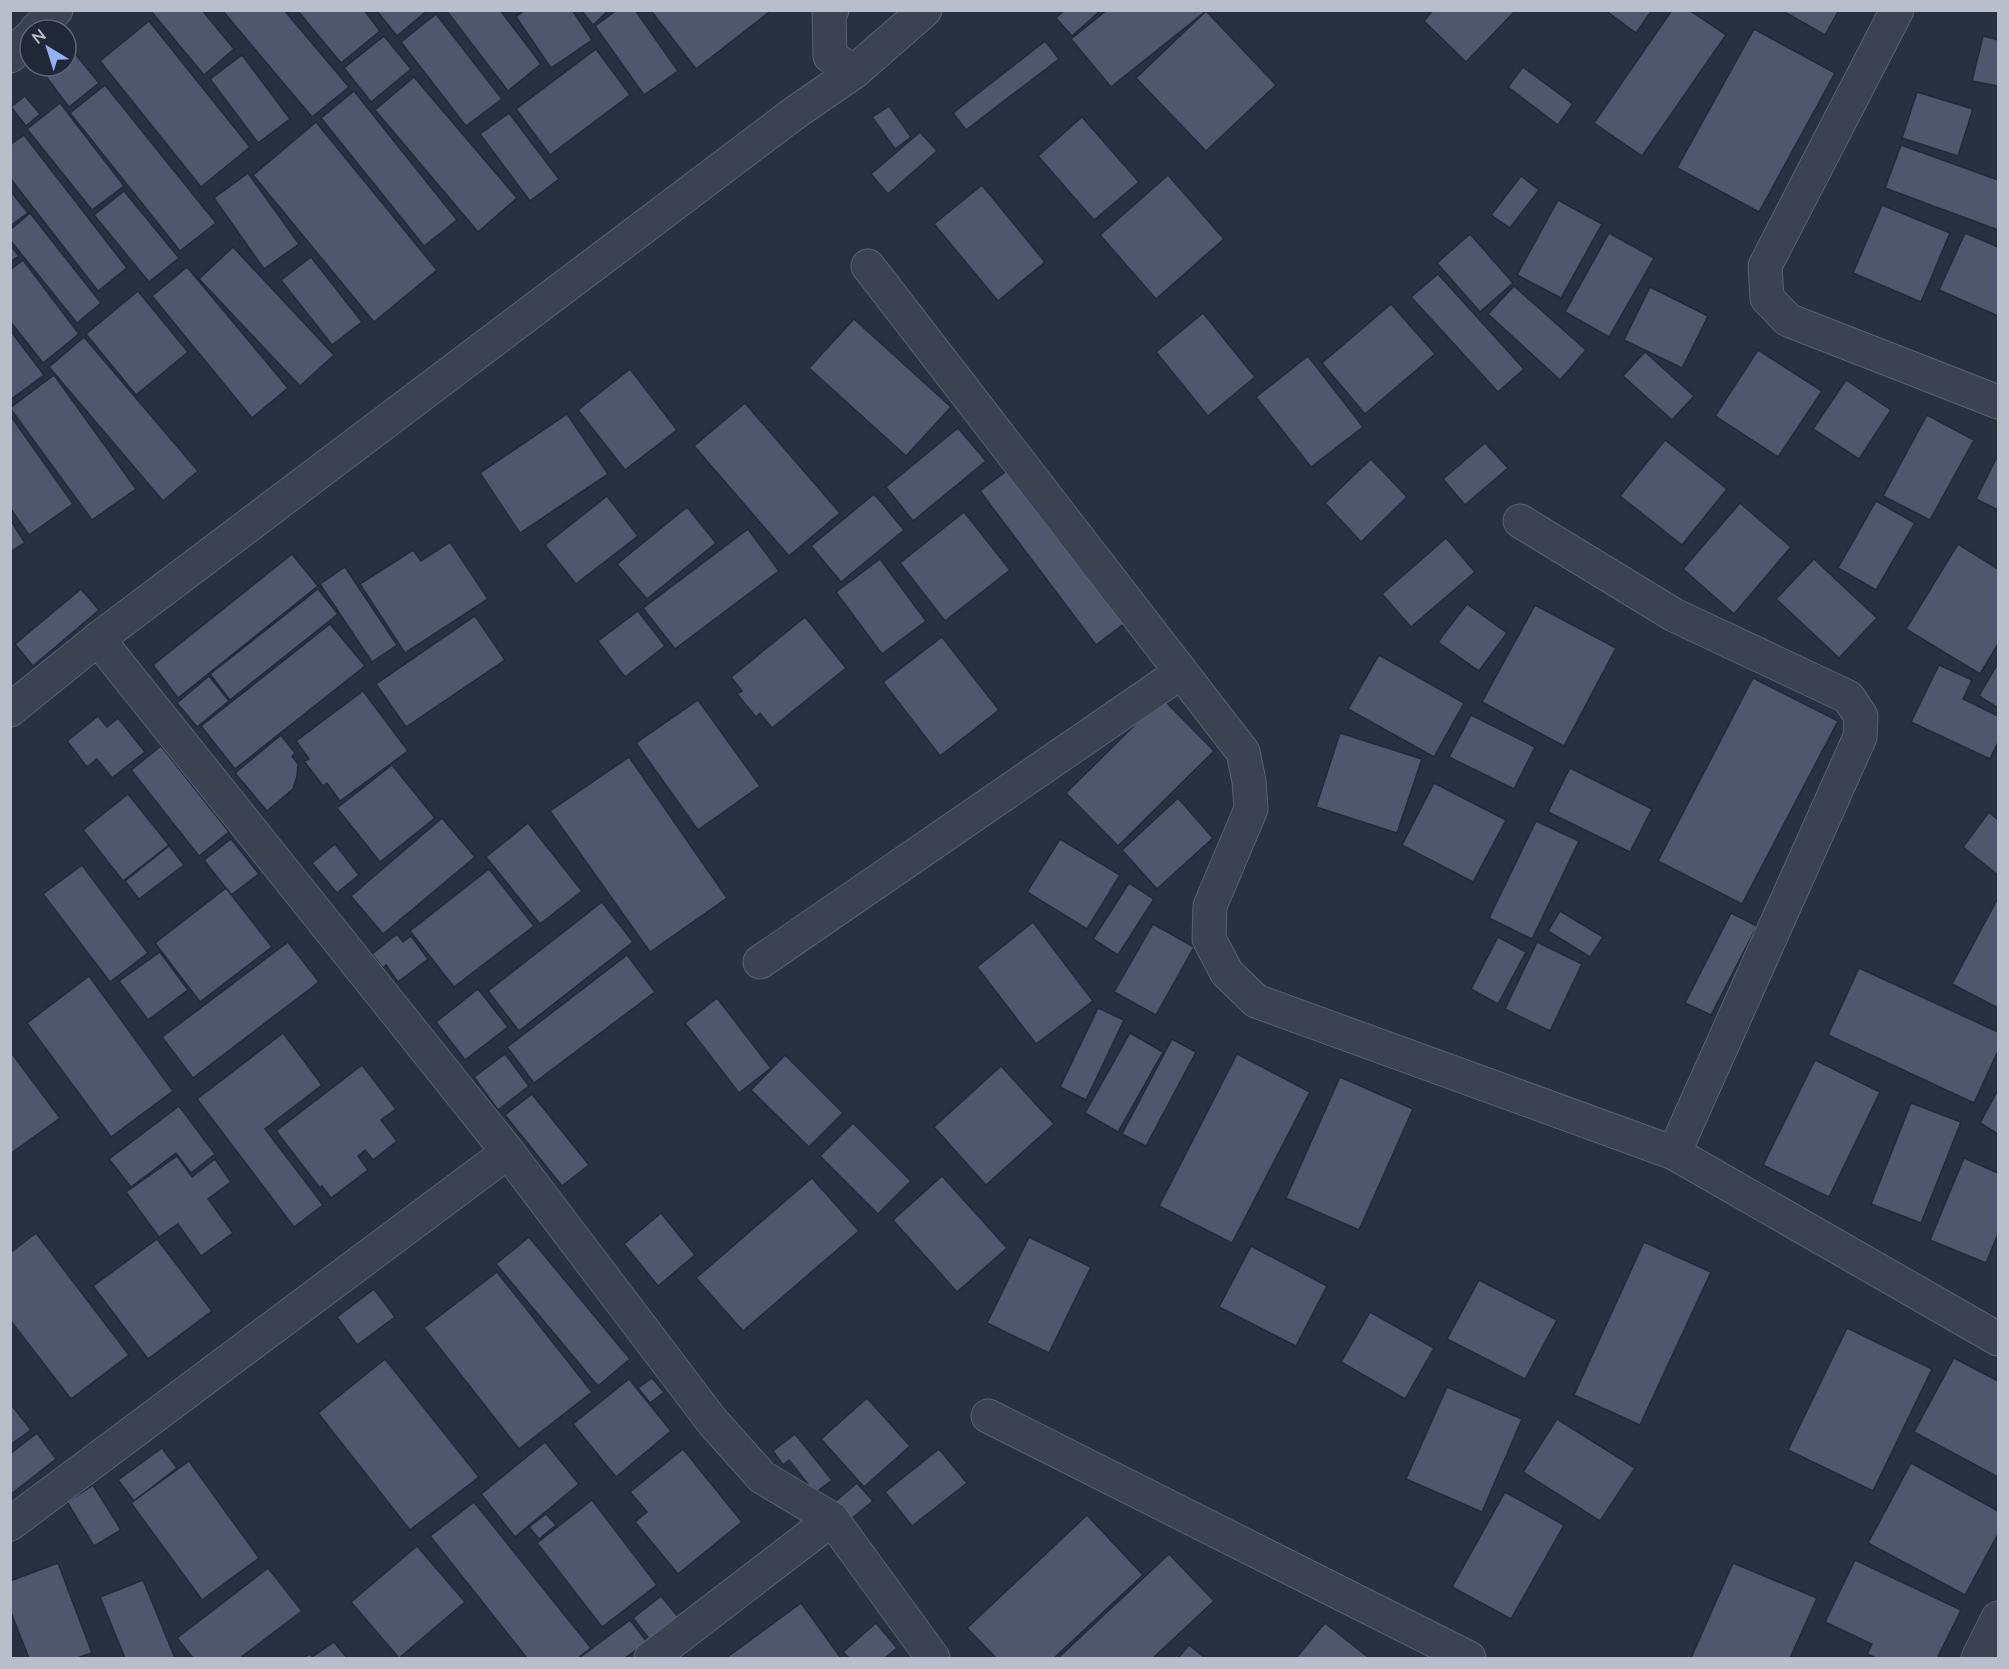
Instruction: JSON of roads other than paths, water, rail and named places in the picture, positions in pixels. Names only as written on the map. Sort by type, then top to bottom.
[{"type":"street","points":[[832,10],[829,12],[830,56],[854,72]]},
{"type":"street","points":[[10,710],[98,639],[787,119],[854,72],[925,10]]},
{"type":"street","points":[[1897,10],[1765,266],[1767,298],[1788,320],[1998,402]]},
{"type":"street","points":[[868,266],[1243,752],[1249,781],[1251,809],[1210,906],[1209,939],[1227,973],[1256,1001],[1674,1153],[1998,1339]]},
{"type":"street","points":[[1520,521],[1674,615],[1848,697],[1861,716],[1860,737],[1674,1153]]},
{"type":"street","points":[[98,639],[508,1152],[712,1421],[762,1477],[832,1519],[933,1659]]},
{"type":"street","points":[[760,962],[1180,673]]},
{"type":"street","points":[[10,1524],[508,1152]]},
{"type":"street","points":[[988,1416],[1469,1659]]},
{"type":"street","points":[[651,1659],[832,1519]]},
{"type":"street","points":[[1978,1659],[1998,1618]]}]
